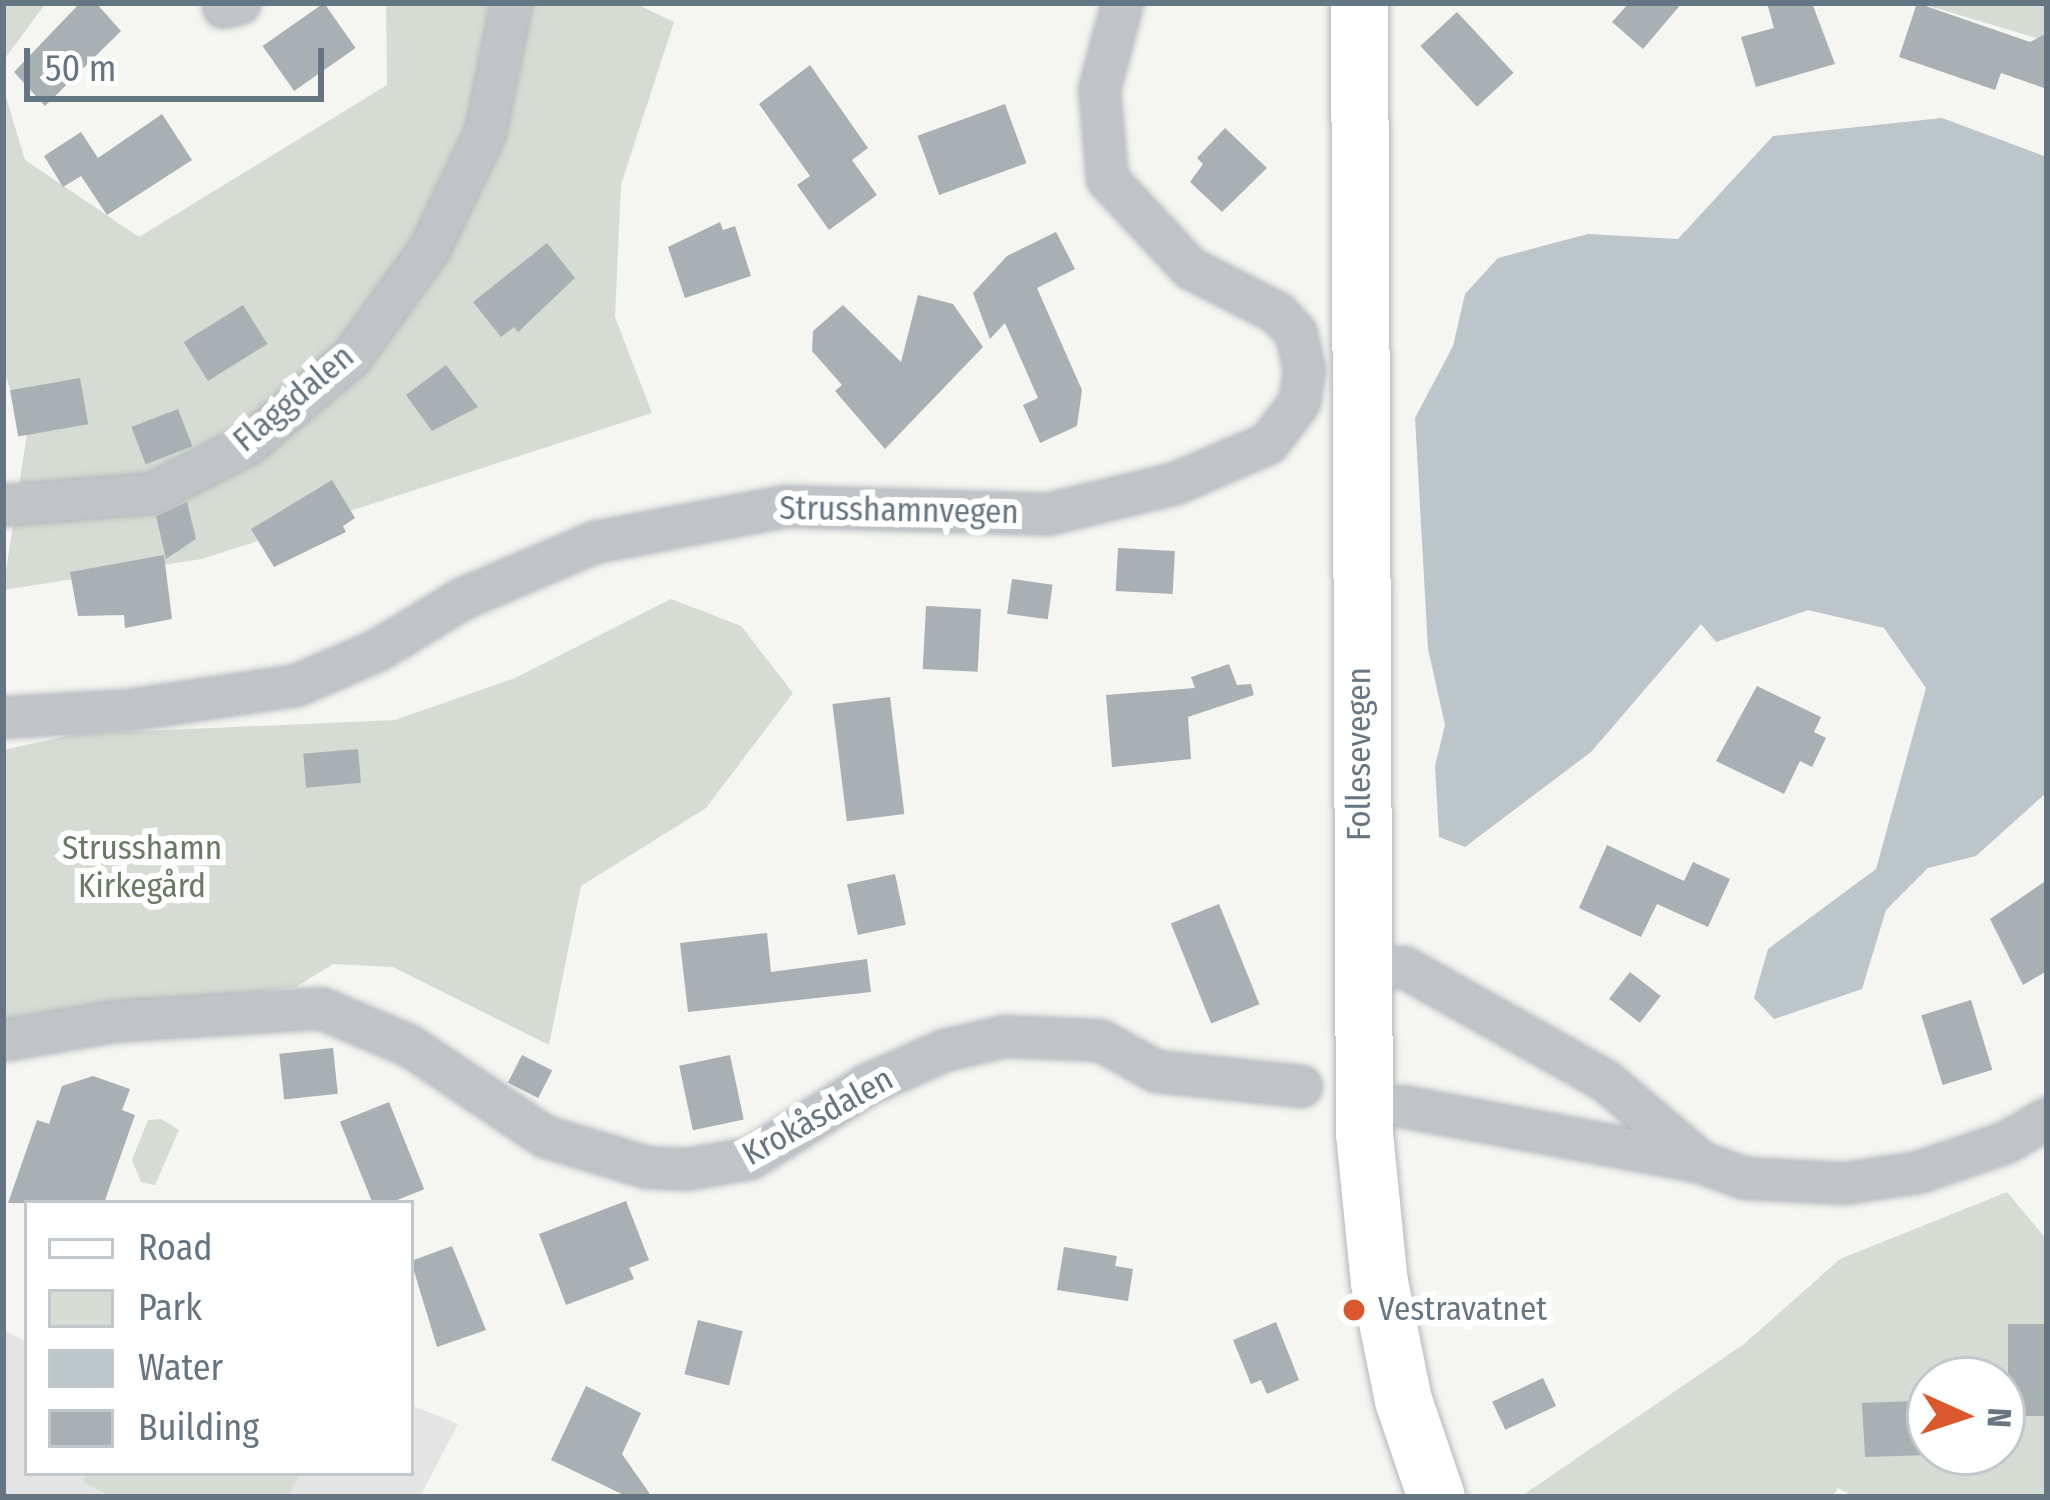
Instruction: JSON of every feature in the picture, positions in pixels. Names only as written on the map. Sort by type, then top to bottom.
[{"type":"main road","name":"Follesevegen","points":[[1359,3],[1361,967],[1376,1262],[1403,1400],[1436,1497]]},
{"type":"street","name":"Flaggdalen","points":[[3,505],[152,493],[248,444],[352,357],[429,249],[485,132],[511,3]]},
{"type":"street","name":"Strusshamnvegen","points":[[3,717],[127,710],[296,685],[377,650],[463,598],[594,542],[785,506],[1047,514],[1175,483],[1268,442],[1294,416],[1304,385],[1296,333],[1278,313],[1190,268],[1107,179],[1100,89],[1122,3]]},
{"type":"street","points":[[1361,967],[1404,967],[1606,1081],[1701,1162]]},
{"type":"street","name":"Krokåsdalen","points":[[3,1040],[114,1021],[321,1007],[410,1046],[544,1136],[647,1166],[686,1169],[751,1158],[868,1084],[944,1051],[1004,1036],[1100,1040],[1156,1071],[1301,1086]]},
{"type":"street","points":[[1402,1106],[1701,1162],[1745,1178],[1844,1183],[1936,1167],[2047,1118]]},
{"type":"shaded area","points":[[3,1330],[24,1340],[24,1476],[414,1476],[414,1406],[458,1424],[420,1497],[3,1497]]},
{"type":"green space","points":[[3,3],[46,3],[3,61]]},
{"type":"green space","points":[[386,3],[634,3],[674,22],[621,185],[615,317],[652,413],[202,559],[3,590],[27,434],[3,369],[3,87],[25,160],[139,237],[387,85]]},
{"type":"green space","points":[[1919,3],[2047,3],[2047,41]]},
{"type":"green space","name":"Strusshamn Kirkegård","points":[[671,599],[741,626],[793,693],[706,808],[581,886],[549,1045],[393,967],[333,964],[296,987],[3,1025],[3,750],[77,734],[395,720],[515,678]]},
{"type":"green space","points":[[161,1119],[179,1130],[155,1185],[141,1182],[132,1160],[148,1120]]},
{"type":"green space","points":[[2007,1192],[2047,1240],[2047,1497],[1855,1497],[1838,1488],[1832,1497],[1520,1497],[1744,1344],[1840,1259]]},
{"type":"green space","points":[[86,1476],[298,1476],[288,1497],[112,1497],[83,1482]]},
{"type":"water","points":[[1942,118],[2047,157],[2047,792],[1976,856],[1928,868],[1886,910],[1862,989],[1774,1019],[1754,998],[1768,949],[1876,869],[1926,688],[1884,628],[1808,610],[1716,642],[1701,624],[1591,752],[1465,847],[1439,837],[1435,766],[1445,725],[1428,649],[1415,418],[1453,346],[1465,294],[1498,258],[1588,234],[1678,239],[1773,136]]},
{"type":"building","points":[[80,3],[96,3],[121,31],[45,106],[14,72]]},
{"type":"building","points":[[324,3],[356,48],[294,91],[263,46]]},
{"type":"building","points":[[1629,3],[1682,3],[1643,49],[1612,22]]},
{"type":"building","points":[[1767,3],[1812,3],[1835,64],[1756,87],[1741,37],[1774,28]]},
{"type":"building","points":[[1917,3],[2030,42],[2047,33],[2047,89],[2001,73],[1995,90],[1899,57]]},
{"type":"building","points":[[1457,12],[1514,73],[1477,107],[1420,46]]},
{"type":"building","points":[[810,65],[868,148],[852,160],[877,195],[829,230],[797,185],[810,176],[759,104]]},
{"type":"building","points":[[1005,104],[1027,163],[939,195],[918,136]]},
{"type":"building","points":[[162,114],[192,160],[107,215],[81,176],[63,187],[44,156],[81,132],[98,158]]},
{"type":"building","points":[[1225,128],[1267,168],[1222,212],[1190,182],[1203,164],[1197,158]]},
{"type":"building","points":[[720,222],[723,230],[735,226],[751,276],[685,298],[668,247]]},
{"type":"building","points":[[1056,232],[1075,269],[1037,288],[1082,390],[1077,426],[1040,443],[1023,405],[1038,398],[1005,323],[990,339],[973,293],[1007,256]]},
{"type":"building","points":[[547,243],[575,278],[518,332],[514,327],[501,337],[473,302]]},
{"type":"building","points":[[918,295],[953,304],[983,347],[885,449],[835,391],[842,385],[812,351],[813,331],[843,305],[901,362]]},
{"type":"building","points":[[243,305],[267,344],[208,381],[184,342]]},
{"type":"building","points":[[446,365],[478,407],[432,431],[406,395]]},
{"type":"building","points":[[80,378],[88,424],[18,437],[10,390]]},
{"type":"building","points":[[178,409],[192,446],[146,464],[131,427]]},
{"type":"building","points":[[332,480],[355,518],[343,526],[346,532],[274,567],[251,529]]},
{"type":"building","points":[[187,502],[196,539],[166,559],[156,516]]},
{"type":"building","points":[[1118,548],[1175,551],[1173,594],[1116,591]]},
{"type":"building","points":[[164,555],[172,619],[125,628],[124,615],[78,616],[70,572]]},
{"type":"building","points":[[1012,579],[1053,585],[1048,619],[1007,614]]},
{"type":"building","points":[[926,606],[981,609],[978,672],[923,669]]},
{"type":"building","points":[[1229,664],[1237,685],[1251,684],[1254,695],[1188,717],[1191,759],[1112,767],[1106,695],[1195,688],[1191,677]]},
{"type":"building","points":[[1757,686],[1821,717],[1814,732],[1826,738],[1812,767],[1800,761],[1784,794],[1716,761]]},
{"type":"building","points":[[890,697],[904,814],[847,821],[832,704]]},
{"type":"building","points":[[358,749],[361,783],[306,788],[303,754]]},
{"type":"building","points":[[1607,845],[1684,881],[1693,862],[1730,879],[1708,927],[1657,904],[1641,937],[1579,908]]},
{"type":"building","points":[[895,874],[906,925],[858,935],[847,884]]},
{"type":"building","points":[[2047,880],[2047,971],[2023,985],[1990,919]]},
{"type":"building","points":[[1219,904],[1259,1004],[1211,1024],[1171,923]]},
{"type":"building","points":[[767,933],[771,972],[867,959],[871,992],[688,1012],[680,943]]},
{"type":"building","points":[[1630,972],[1661,996],[1640,1023],[1609,999]]},
{"type":"building","points":[[1971,1000],[1992,1070],[1943,1085],[1921,1015]]},
{"type":"building","points":[[333,1048],[338,1094],[284,1099],[279,1054]]},
{"type":"building","points":[[522,1055],[552,1070],[538,1098],[508,1083]]},
{"type":"building","points":[[730,1055],[744,1120],[693,1130],[679,1066]]},
{"type":"building","points":[[93,1076],[130,1089],[122,1110],[135,1115],[105,1200],[8,1203],[37,1120],[49,1124],[62,1086]]},
{"type":"building","points":[[389,1102],[424,1189],[397,1200],[371,1200],[340,1122]]},
{"type":"building","points":[[626,1201],[649,1260],[629,1268],[634,1279],[566,1305],[539,1234]]},
{"type":"building","points":[[452,1246],[486,1330],[437,1347],[414,1260]]},
{"type":"building","points":[[1064,1247],[1117,1256],[1115,1266],[1133,1269],[1128,1301],[1057,1290]]},
{"type":"building","points":[[698,1320],[743,1331],[729,1385],[684,1374]]},
{"type":"building","points":[[1276,1322],[1299,1380],[1267,1394],[1261,1380],[1251,1384],[1233,1340]]},
{"type":"building","points":[[2008,1324],[2047,1324],[2047,1416],[2026,1416],[2026,1356],[2008,1356]]},
{"type":"building","points":[[1543,1378],[1556,1406],[1505,1430],[1492,1402]]},
{"type":"building","points":[[586,1386],[641,1413],[622,1454],[652,1497],[628,1497],[551,1460]]},
{"type":"building","points":[[1906,1401],[1906,1456],[1865,1457],[1862,1403]]},
{"type":"place","name":"Vestravatnet","points":[[1354,1310]]}]
